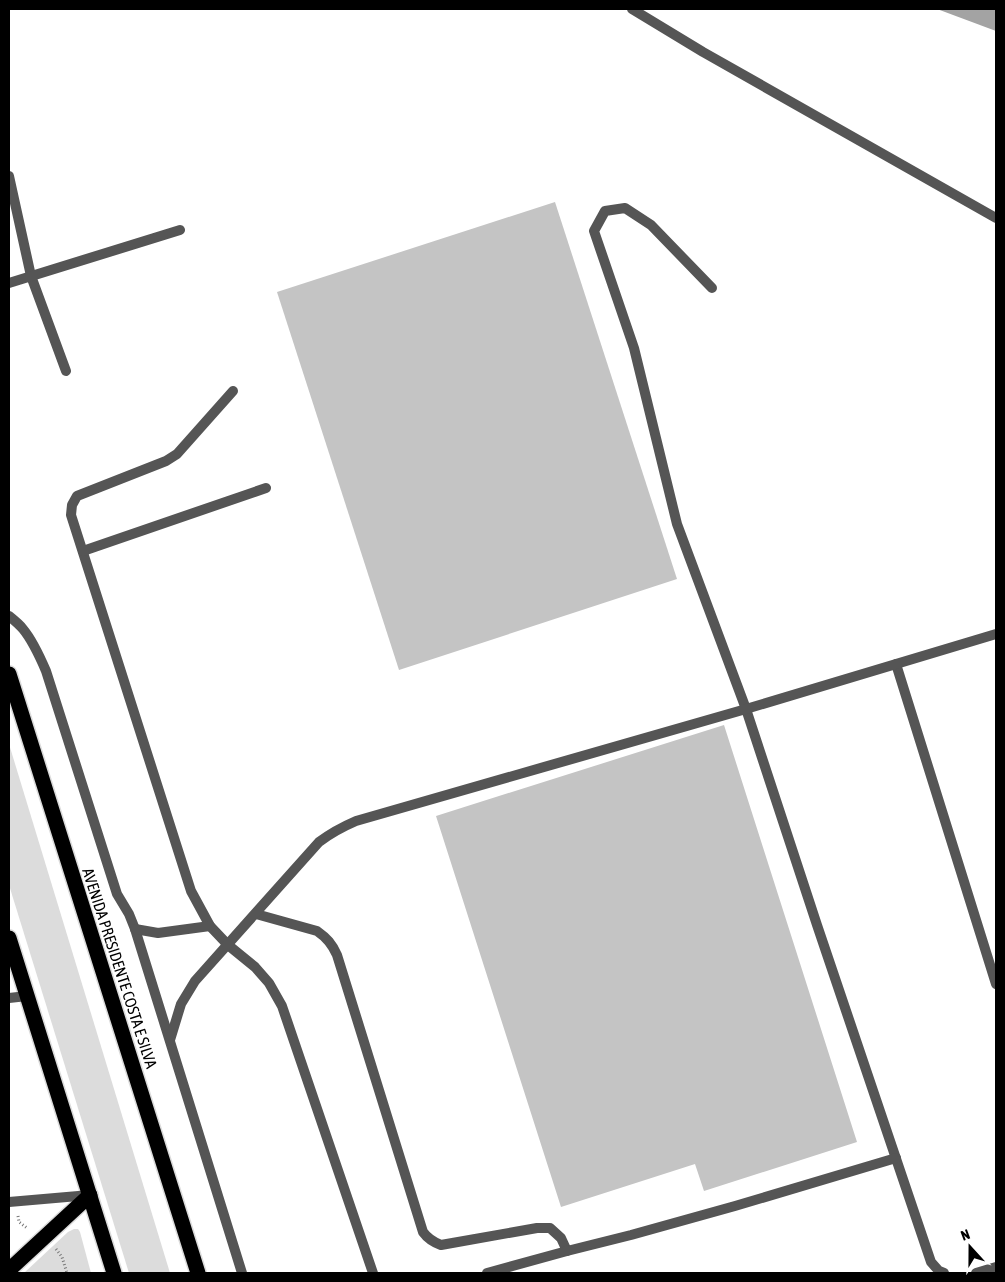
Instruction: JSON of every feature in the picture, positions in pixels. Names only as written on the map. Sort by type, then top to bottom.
[{"type":"highway","name":"AVENIDA PRESIDENTE COSTA E SILVA","points":[[9,674],[198,1273]]},
{"type":"highway","points":[[9,938],[114,1273]]},
{"type":"highway","points":[[9,1270],[90,1196]]},
{"type":"street","points":[[632,9],[703,52],[996,218]]},
{"type":"street","points":[[9,176],[31,276],[66,371]]},
{"type":"street","points":[[712,288],[651,225],[625,208],[605,211],[594,231],[634,348],[677,524],[746,709],[931,1262],[939,1271],[944,1273]]},
{"type":"street","points":[[9,283],[180,230]]},
{"type":"street","points":[[232,391],[177,454],[166,461],[77,496],[72,505],[71,515],[191,891],[210,926],[228,945],[260,972],[269,983],[282,1006],[373,1273]]},
{"type":"street","points":[[82,551],[266,488]]},
{"type":"street","points":[[9,616],[23,628],[42,660],[117,894],[129,914],[135,929],[242,1273]]},
{"type":"street","points":[[170,1040],[181,1004],[195,981],[319,842],[341,827],[356,821],[746,709],[996,634]]},
{"type":"street","points":[[896,664],[996,984]]},
{"type":"street","points":[[256,914],[317,931],[332,944],[340,964],[403,1171],[423,1232],[427,1238],[433,1243],[441,1245],[537,1228],[550,1228],[561,1238],[567,1250]]},
{"type":"street","points":[[135,929],[158,933],[210,926]]},
{"type":"street","points":[[9,998],[27,996]]},
{"type":"street","points":[[487,1273],[567,1250],[660,1227],[896,1158]]},
{"type":"street","points":[[9,1202],[90,1196]]},
{"type":"street","points":[[976,1273],[996,1267]]},
{"type":"shaded area","points":[[937,9],[996,9],[996,31]]},
{"type":"shaded area","points":[[9,744],[170,1273],[129,1273],[9,885]]},
{"type":"shaded area","points":[[78,1229],[80,1232],[91,1273],[24,1273],[68,1232]]},
{"type":"building","points":[[555,202],[677,579],[399,670],[277,292]]},
{"type":"building","points":[[724,725],[857,1142],[704,1191],[695,1164],[561,1207],[436,816]]}]
